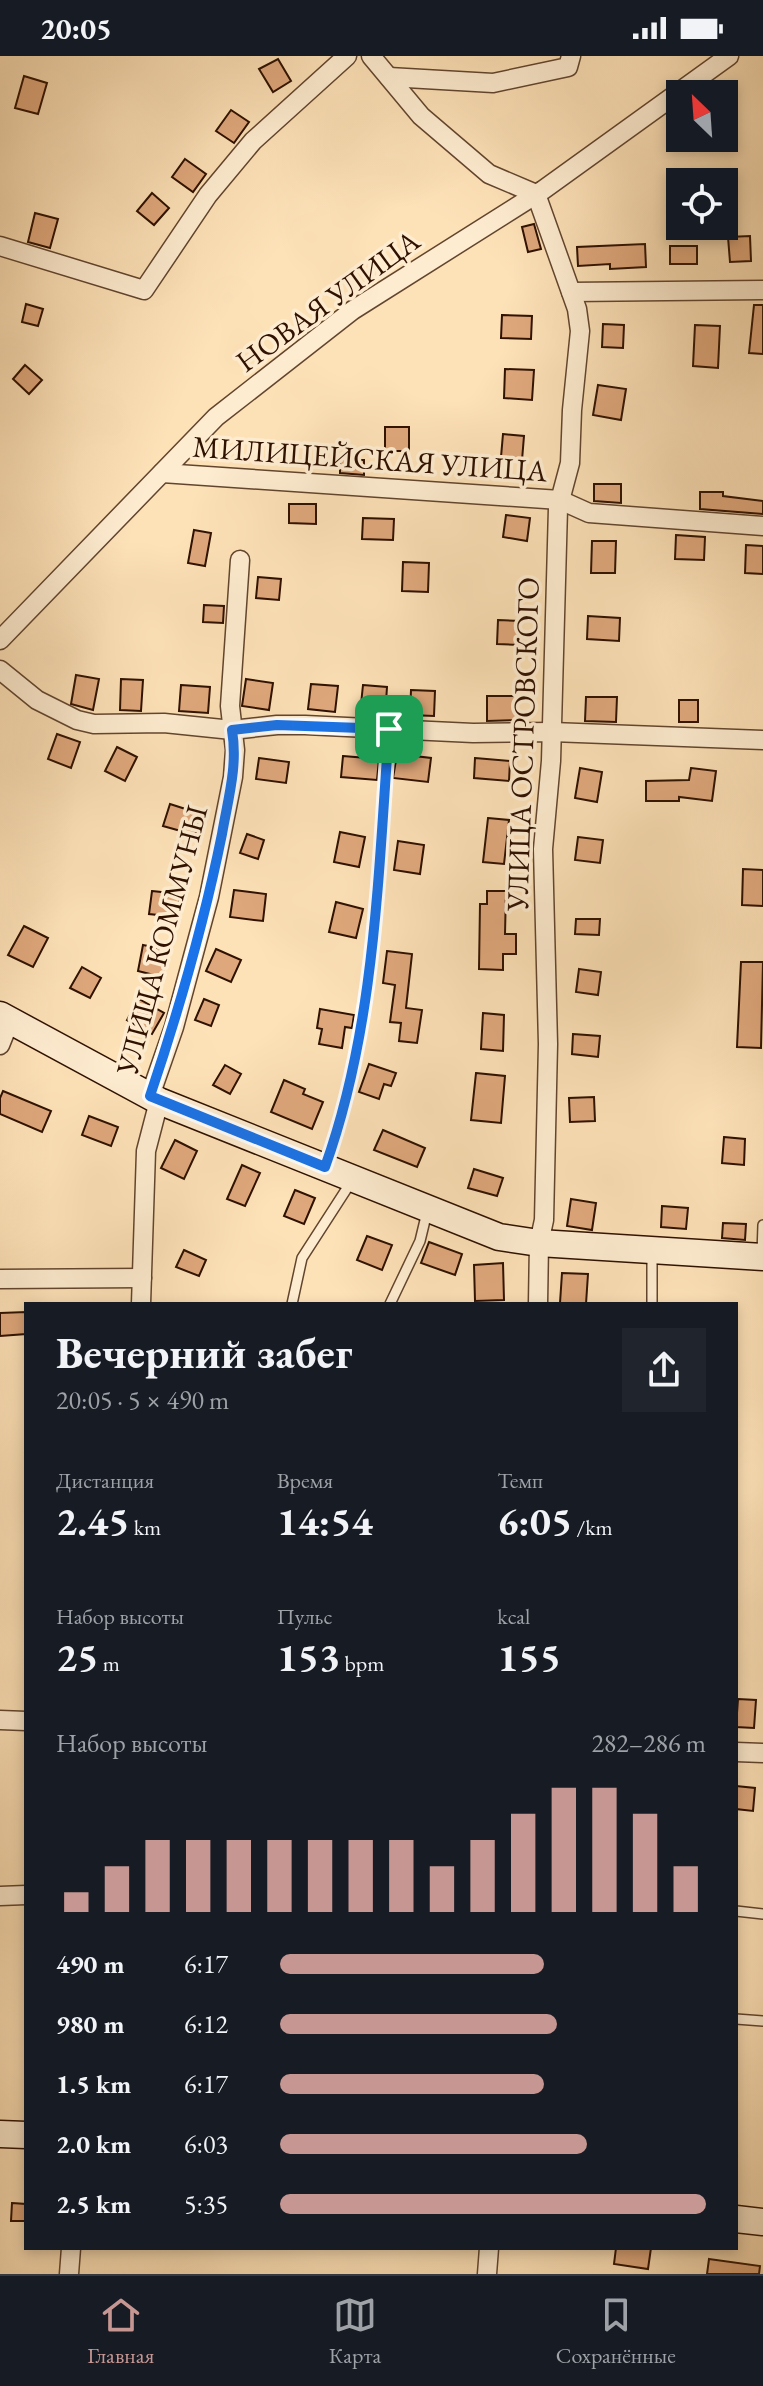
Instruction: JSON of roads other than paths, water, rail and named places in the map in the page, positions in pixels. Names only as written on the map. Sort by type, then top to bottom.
[{"type":"main road","points":[[5,1017],[154,1099],[499,1237],[539,1243],[762,1257]]},
{"type":"main road","points":[[0,2134],[24,2135]]},
{"type":"main road","points":[[738,2219],[763,2222]]},
{"type":"street","points":[[0,246],[144,290],[208,195],[253,141],[347,56]]},
{"type":"street","points":[[371,56],[421,116],[489,174],[536,194]]},
{"type":"street","points":[[389,77],[493,83],[568,67],[571,56]]},
{"type":"street","name":"НОВАЯ УЛИЦА","points":[[0,640],[216,417],[353,310],[536,194],[729,56]]},
{"type":"street","name":"УЛИЦА ОСТРОВСКОГО","points":[[536,194],[579,316],[580,331],[570,463],[560,500],[552,732],[543,868],[548,1044],[544,1220],[539,1243],[538,1302]]},
{"type":"street","points":[[571,292],[763,290]]},
{"type":"street","name":"МИЛИЦЕЙСКАЯ УЛИЦА","points":[[162,473],[560,500],[589,513],[763,526]]},
{"type":"street","name":"УЛИЦА КОММУНЫ","points":[[141,1302],[146,1151],[154,1099],[209,897],[235,760],[230,706],[240,560]]},
{"type":"street","points":[[0,670],[37,700],[77,720],[94,724],[164,723],[232,730],[277,725],[763,740]]},
{"type":"street","points":[[0,1045],[5,1017]]},
{"type":"street","points":[[0,1279],[142,1278]]},
{"type":"street","points":[[0,1720],[24,1721]]},
{"type":"street","points":[[738,1752],[763,1753]]},
{"type":"street","points":[[0,1896],[24,1895]]},
{"type":"street","points":[[69,2274],[71,2250]]},
{"type":"street","points":[[487,2274],[489,2250]]},
{"type":"lane","points":[[325,1167],[347,1100],[366,988],[376,919],[389,729]]},
{"type":"lane","points":[[292,1302],[302,1258],[353,1179]]},
{"type":"lane","points":[[391,1302],[420,1241],[428,1209]]},
{"type":"lane","points":[[762,1257],[763,1225]]},
{"type":"lane","points":[[652,1250],[652,1302]]},
{"type":"lane","points":[[738,1911],[763,1914]]},
{"type":"lane","points":[[738,2019],[763,2021]]}]
